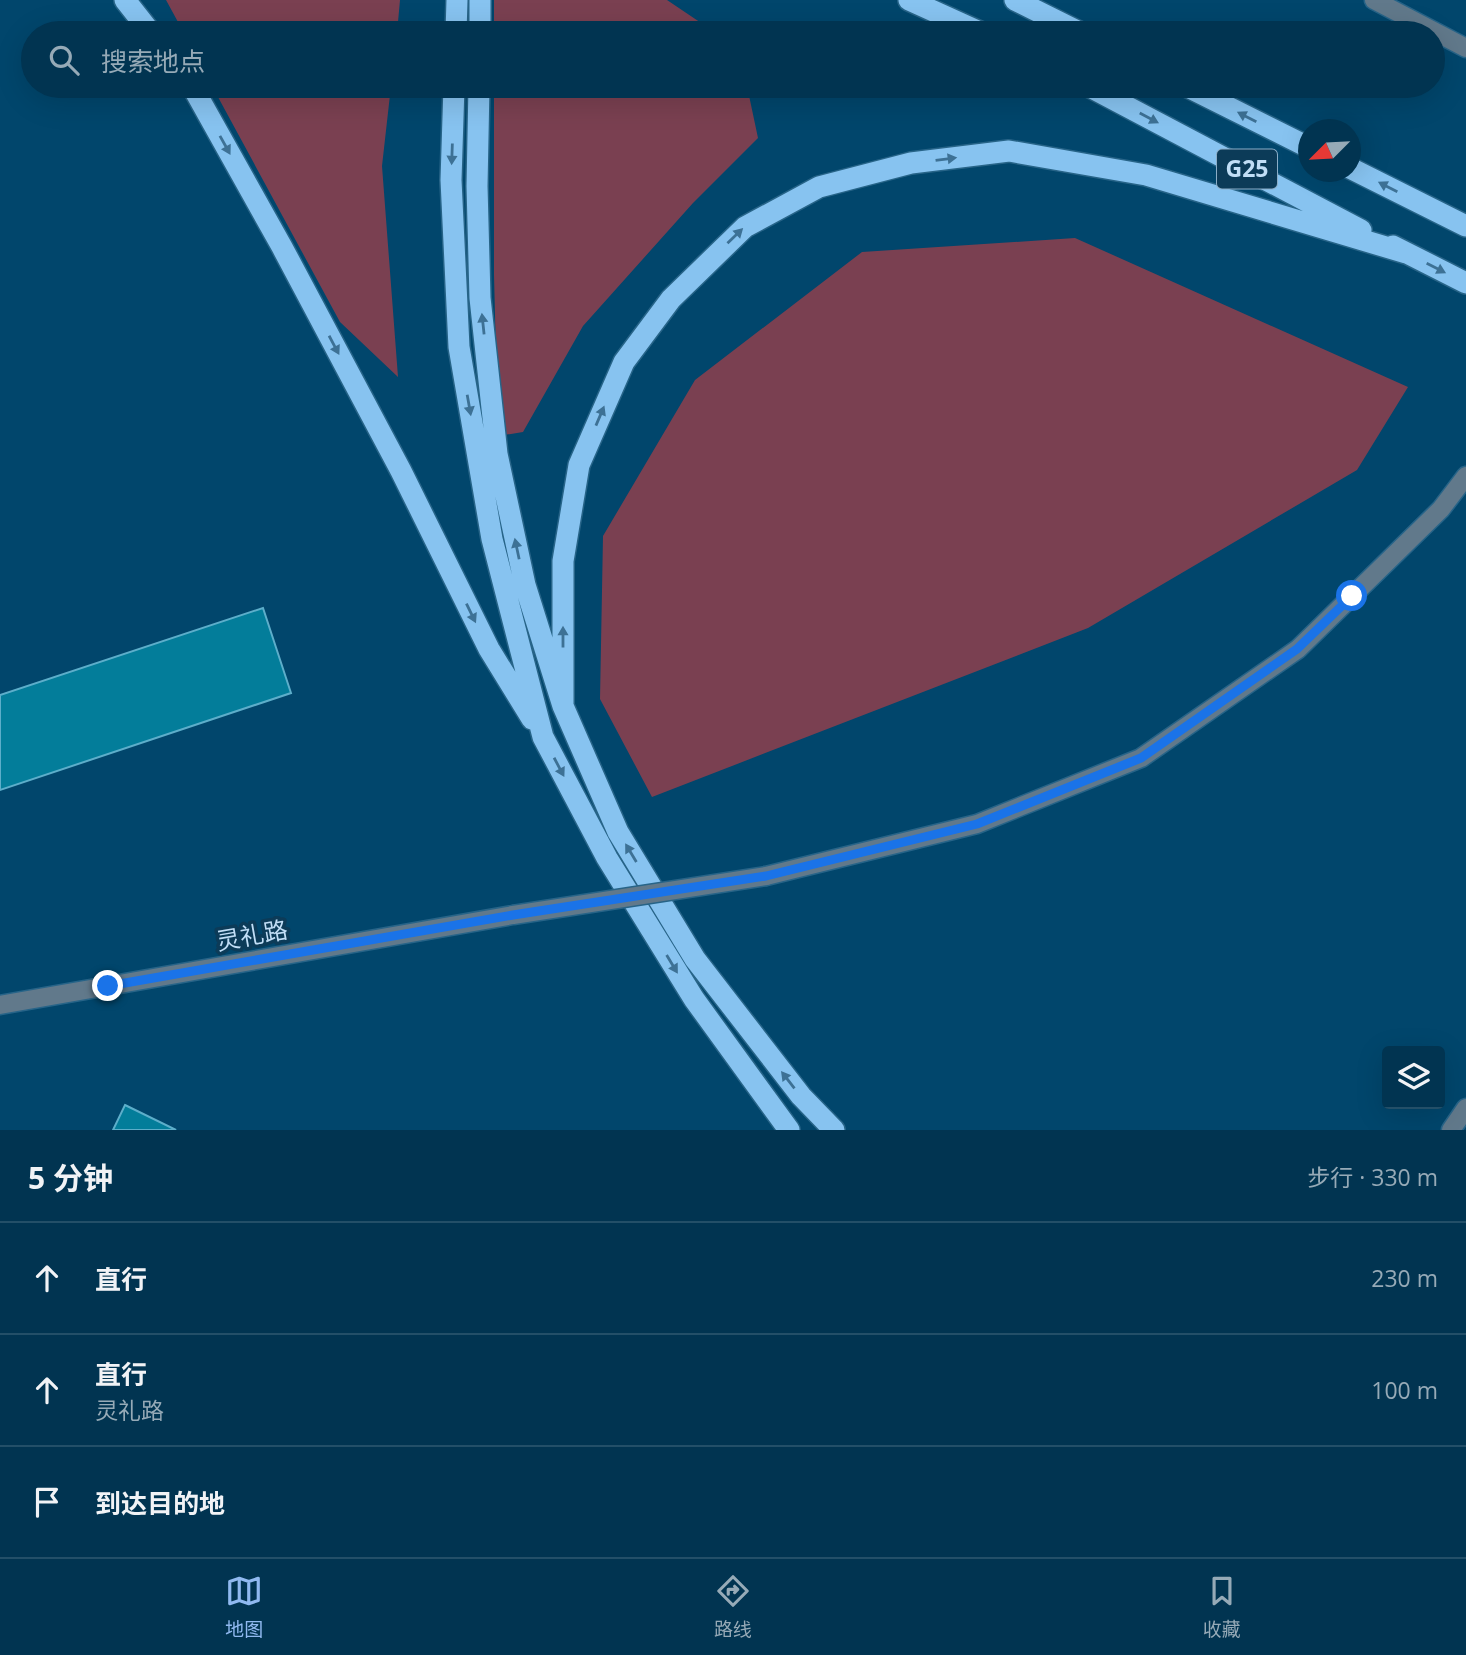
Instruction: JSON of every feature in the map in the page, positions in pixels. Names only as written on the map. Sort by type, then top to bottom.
[{"type":"highway","points":[[125,0],[142,21]]},
{"type":"highway","points":[[456,21],[457,0]]},
{"type":"highway","points":[[480,0],[480,21]]},
{"type":"highway","points":[[909,0],[955,21]]},
{"type":"highway","points":[[1015,0],[1057,21]]},
{"type":"highway","points":[[199,98],[282,247],[401,471],[489,649],[543,737],[607,858],[694,999],[789,1130]]},
{"type":"highway","points":[[454,98],[451,180],[459,347],[492,539],[543,737]]},
{"type":"highway","points":[[479,98],[477,186],[480,298],[497,454],[525,585],[563,706],[618,832],[695,959],[801,1096],[834,1130]]},
{"type":"highway","name":"G25","points":[[1111,98],[1466,283]]},
{"type":"highway","name":"G25","points":[[1210,98],[1298,142]]},
{"type":"highway","points":[[563,706],[563,561],[579,465],[624,362],[671,299],[745,227],[819,187],[911,163],[1009,151],[1146,175],[1406,253]]},
{"type":"highway","points":[[1361,174],[1466,226]]},
{"type":"street","points":[[1374,0],[1414,21]]},
{"type":"street","points":[[1445,37],[1466,48]]},
{"type":"street","name":"灵礼路","points":[[0,1005],[513,915],[766,876],[977,824],[1141,758],[1297,649],[1441,509],[1466,476]]},
{"type":"street","points":[[1451,1130],[1466,1108]]},
{"type":"shaded area","points":[[166,0],[400,0],[398,21],[177,21]]},
{"type":"shaded area","points":[[494,0],[667,0],[698,21],[494,21]]},
{"type":"shaded area","points":[[219,98],[390,98],[382,166],[398,377],[340,322]]},
{"type":"shaded area","points":[[494,98],[750,98],[758,138],[693,203],[583,326],[523,432],[498,436]]},
{"type":"shaded area","points":[[1075,238],[1408,387],[1357,470],[1088,628],[652,797],[600,699],[603,536],[695,380],[862,252]]},
{"type":"building","points":[[263,608],[291,693],[0,790],[0,695]]},
{"type":"building","points":[[125,1105],[176,1130],[113,1130]]},
{"type":"route","points":[[108,986],[513,915],[766,876],[977,824],[1141,758],[1297,649],[1352,596]]}]
